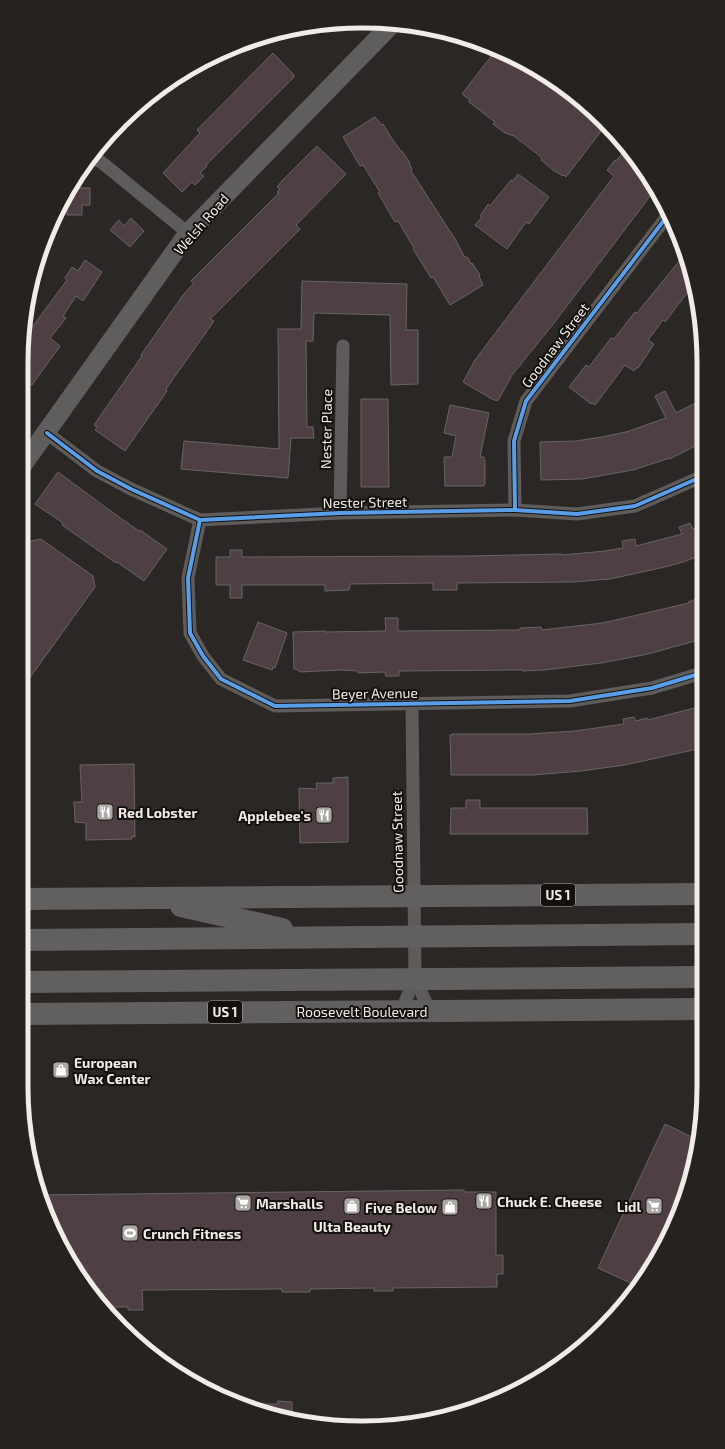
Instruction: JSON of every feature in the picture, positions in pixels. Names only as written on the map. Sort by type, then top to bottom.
[{"type":"highway","name":"US 1","points":[[28,899],[697,894]]},
{"type":"highway","points":[[143,898],[320,937]]},
{"type":"highway","points":[[28,940],[697,934]]},
{"type":"highway","name":"US 1","points":[[28,982],[697,977]]},
{"type":"highway","points":[[84,981],[227,1012]]},
{"type":"highway","name":"Roosevelt Boulevard","points":[[28,1014],[697,1009]]},
{"type":"main road","name":"Welsh Road","points":[[28,458],[188,234],[388,29]]},
{"type":"street","points":[[96,160],[100,161],[188,234]]},
{"type":"street","name":"Goodnaw Street","points":[[515,510],[514,441],[526,401],[665,219]]},
{"type":"street","name":"Nester Place","points":[[340,513],[343,346]]},
{"type":"street","name":"Nester Street","points":[[47,433],[97,471],[132,489],[200,520],[340,513],[515,510],[578,514],[635,506],[697,479]]},
{"type":"street","name":"Beyer Avenue","points":[[200,520],[188,578],[190,633],[203,656],[221,679],[275,706],[570,701],[652,688],[697,674]]},
{"type":"street","name":"Goodnaw Street","points":[[401,1011],[415,979],[412,704]]},
{"type":"street","name":"Goodnaw Street","points":[[415,979],[430,1011]]},
{"type":"building","points":[[273,53],[294,75],[294,77],[206,165],[207,166],[200,173],[204,176],[195,185],[192,182],[182,192],[163,173],[200,133],[197,130]]},
{"type":"building","points":[[493,54],[548,84],[583,111],[602,130],[566,177],[553,170],[541,160],[542,159],[540,156],[514,136],[505,133],[493,124],[495,122],[469,102],[470,100],[462,94]]},
{"type":"building","points":[[375,117],[382,125],[383,124],[410,163],[409,164],[412,169],[411,171],[455,239],[464,256],[468,258],[480,275],[479,276],[483,285],[450,305],[433,277],[431,278],[413,249],[414,248],[398,221],[395,222],[378,193],[380,192],[363,165],[360,166],[343,137]]},
{"type":"building","points":[[317,146],[346,174],[296,225],[300,229],[210,319],[214,321],[125,451],[95,430],[97,427],[94,425],[142,356],[141,355],[183,295],[194,283],[191,281],[279,193],[277,192],[280,190],[277,187],[281,182]]},
{"type":"building","points":[[623,153],[652,194],[554,323],[512,375],[497,401],[463,382],[475,360],[614,176],[607,170],[615,160],[616,161]]},
{"type":"building","points":[[518,174],[549,197],[529,224],[526,222],[507,249],[475,225],[482,217],[480,216],[488,204],[490,206],[511,180],[513,181]]},
{"type":"building","points":[[77,188],[90,188],[90,205],[82,205],[82,215],[67,215],[67,207]]},
{"type":"building","points":[[131,218],[144,231],[130,247],[110,230],[119,220],[124,226]]},
{"type":"building","points":[[680,259],[691,296],[687,293],[665,322],[663,320],[648,340],[654,344],[638,368],[634,371],[625,365],[595,405],[592,403],[591,404],[569,387],[586,365],[589,367],[611,338],[614,339],[635,312],[637,313]]},
{"type":"building","points":[[85,260],[102,272],[83,301],[76,296],[63,316],[66,318],[50,338],[60,346],[32,385],[29,383],[28,384],[30,330],[67,280],[65,278],[72,267],[78,271]]},
{"type":"building","points":[[302,281],[407,284],[406,330],[418,330],[418,384],[391,385],[390,315],[314,313],[313,341],[306,341],[307,427],[313,427],[314,438],[291,438],[288,478],[181,469],[184,441],[279,449],[278,329],[301,329]]},
{"type":"building","points":[[665,391],[676,413],[697,402],[697,445],[670,459],[633,470],[582,479],[541,480],[540,442],[576,441],[602,437],[626,432],[666,418],[655,396]]},
{"type":"building","points":[[361,399],[388,399],[389,487],[361,487]]},
{"type":"building","points":[[450,405],[489,413],[480,457],[484,457],[485,460],[484,486],[445,486],[444,457],[452,457],[456,436],[444,433]]},
{"type":"building","points":[[58,472],[112,512],[167,549],[144,581],[62,525],[63,523],[35,504]]},
{"type":"building","points":[[690,523],[693,529],[697,528],[697,557],[665,567],[610,579],[573,582],[457,583],[457,590],[433,590],[433,583],[350,584],[349,590],[325,591],[325,585],[242,585],[242,598],[230,598],[230,585],[216,585],[216,557],[230,557],[230,550],[242,550],[242,557],[562,555],[623,548],[622,541],[635,539],[636,546],[682,534],[679,527]]},
{"type":"building","points":[[41,539],[93,576],[95,587],[28,680],[28,545],[31,541]]},
{"type":"building","points":[[697,599],[697,640],[648,654],[601,663],[544,670],[522,671],[399,671],[399,676],[386,676],[385,672],[358,673],[358,671],[341,670],[300,672],[297,669],[294,669],[293,632],[386,631],[385,618],[398,618],[398,631],[520,630],[520,628],[541,627],[542,630],[602,623],[689,603],[688,602]]},
{"type":"building","points":[[258,622],[287,633],[275,668],[273,667],[272,670],[243,660]]},
{"type":"building","points":[[697,707],[697,749],[625,765],[581,771],[533,775],[451,775],[450,735],[453,735],[452,734],[529,734],[575,731],[624,724],[623,719],[634,717],[636,721],[647,718],[648,720]]},
{"type":"building","name":"Red Lobster","points":[[134,764],[135,837],[132,836],[132,839],[86,840],[86,823],[75,822],[74,802],[82,802],[80,765]]},
{"type":"building","name":"Applebee's","points":[[348,777],[348,842],[300,843],[299,788],[317,789],[316,783],[333,783],[333,778]]},
{"type":"building","points":[[466,800],[480,800],[480,808],[587,808],[588,834],[450,834],[451,808],[466,808]]},
{"type":"building","name":"Lidl","points":[[665,1124],[693,1138],[686,1173],[672,1215],[652,1254],[632,1284],[598,1268]]},
{"type":"building","points":[[464,1190],[464,1192],[496,1192],[496,1255],[503,1255],[503,1274],[497,1274],[497,1287],[393,1288],[393,1291],[374,1291],[374,1288],[310,1289],[310,1292],[282,1292],[282,1289],[142,1290],[143,1310],[128,1310],[128,1307],[111,1307],[84,1272],[62,1234],[53,1215],[46,1195]]},
{"type":"building","points":[[278,1401],[292,1402],[292,1414],[258,1404],[278,1404]]},
{"type":"cycle path","points":[[515,510],[514,441],[526,401],[665,219]]},
{"type":"cycle path","points":[[47,433],[97,471],[131,489],[200,520],[340,513],[515,510],[577,514],[635,506],[697,479]]},
{"type":"cycle path","points":[[200,520],[188,578],[190,633],[203,656],[221,679],[275,706],[570,701],[652,688],[697,674]]},
{"type":"place","name":"Red Lobster","points":[[105,812]]},
{"type":"place","name":"Applebee's","points":[[324,815]]},
{"type":"place","name":"European Wax Center","points":[[61,1070]]},
{"type":"place","name":"Chuck E. Cheese","points":[[484,1201]]},
{"type":"place","name":"Marshalls","points":[[243,1203]]},
{"type":"place","name":"Ulta Beauty","points":[[352,1206]]},
{"type":"place","name":"Lidl","points":[[654,1206]]},
{"type":"place","name":"Five Below","points":[[450,1207]]},
{"type":"place","name":"Crunch Fitness","points":[[130,1233]]}]
